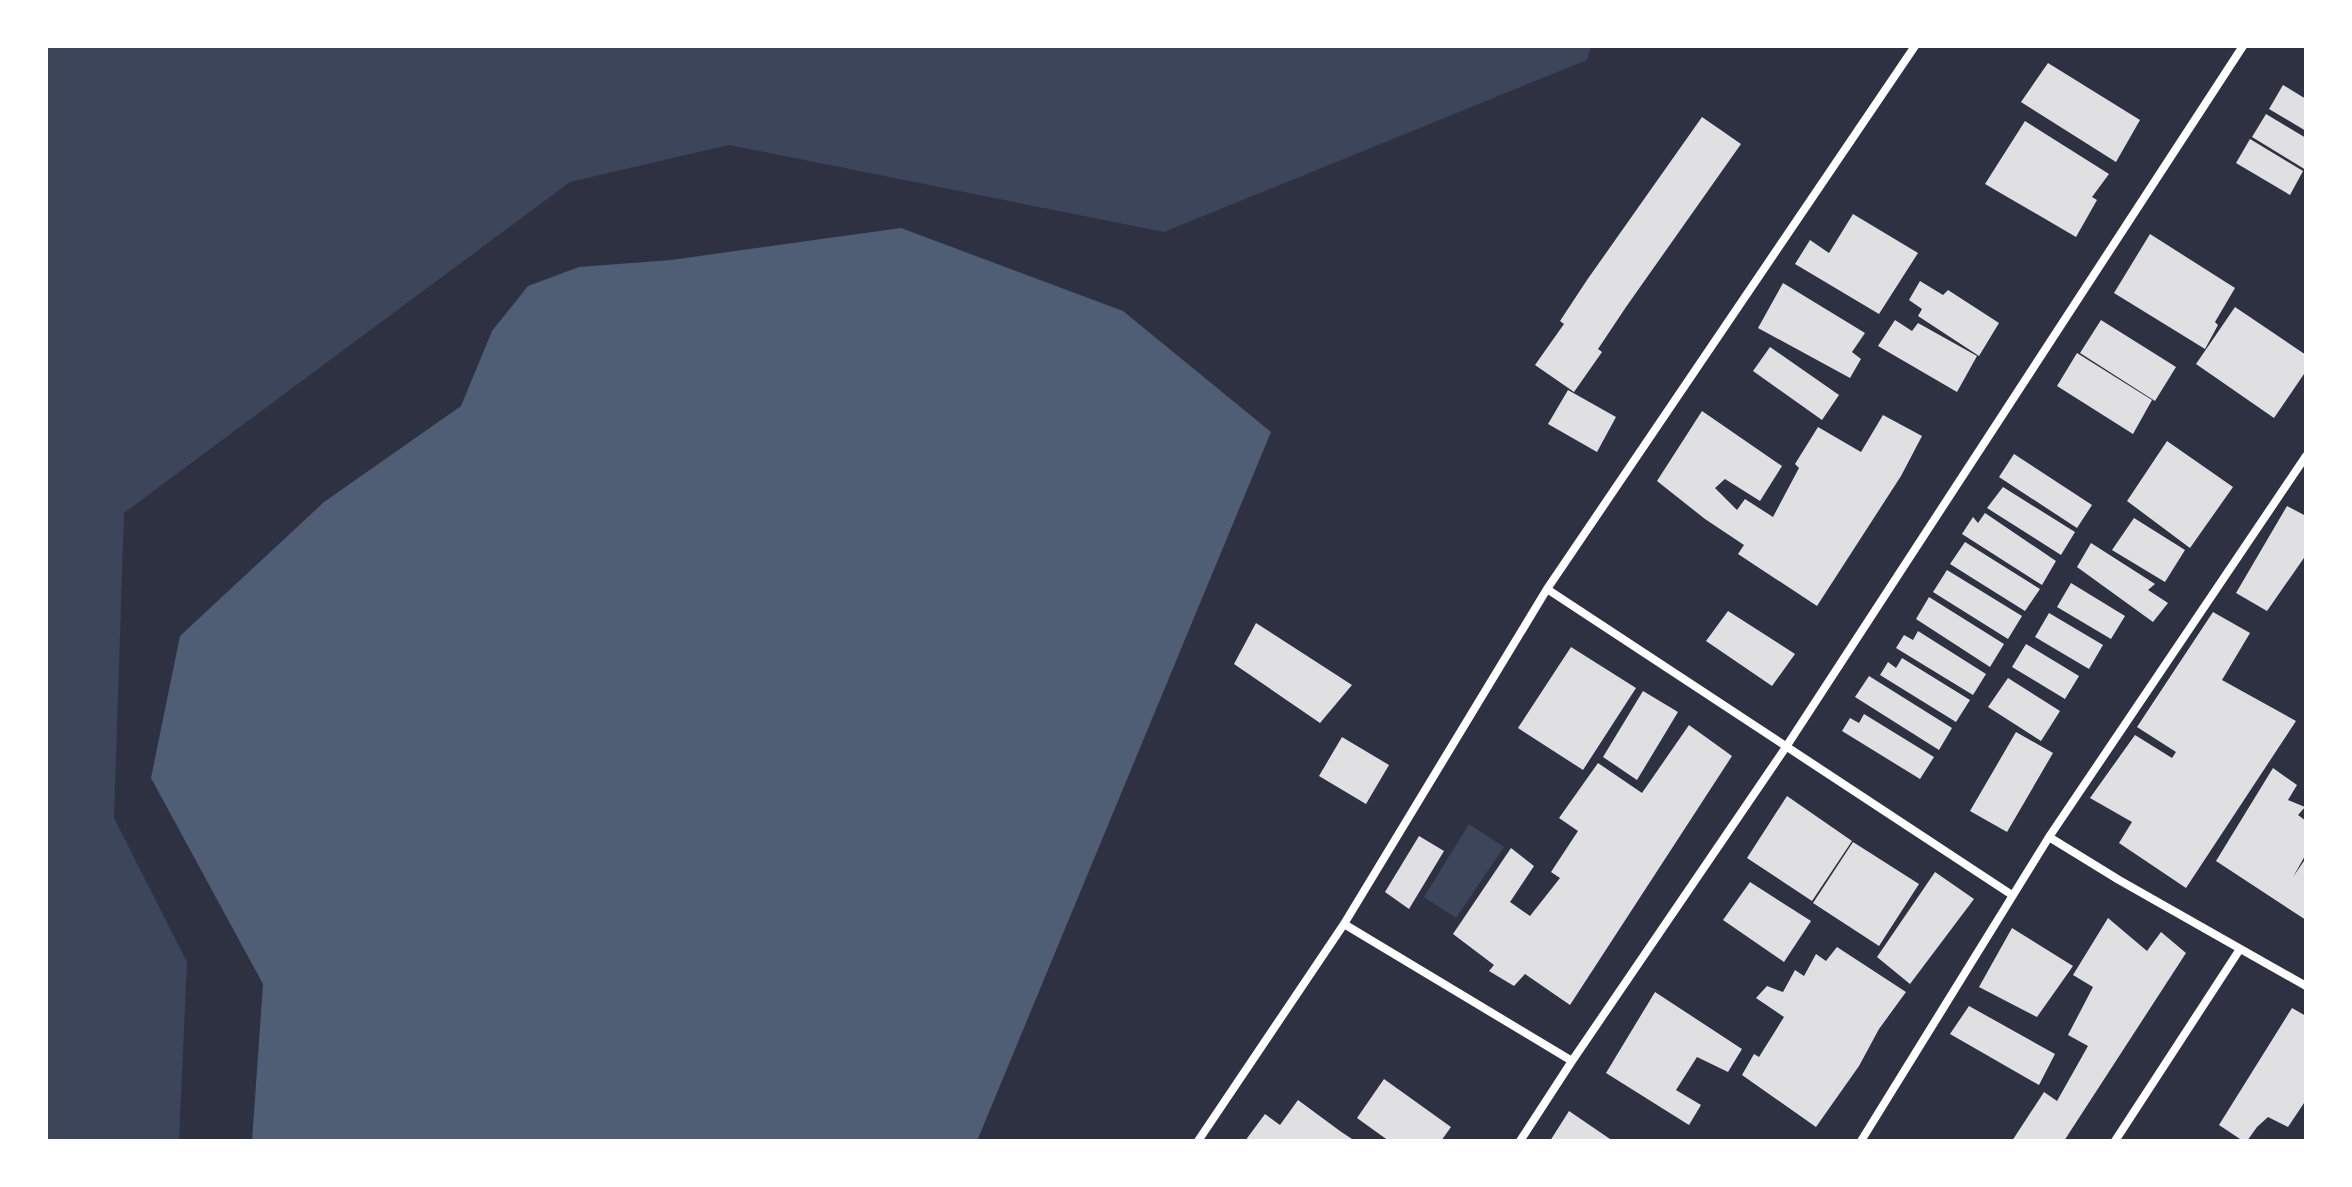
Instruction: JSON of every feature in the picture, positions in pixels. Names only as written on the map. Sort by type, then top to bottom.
[{"type":"street","points":[[1198,1141],[1344,924],[1547,589],[1915,46]]},
{"type":"street","points":[[1520,1141],[1786,747],[2243,46]]},
{"type":"street","points":[[1861,1141],[2049,837],[2306,456]]},
{"type":"street","points":[[1547,589],[2012,895]]},
{"type":"street","points":[[2049,837],[2306,986]]},
{"type":"street","points":[[1344,924],[1572,1061]]},
{"type":"street","points":[[2115,1141],[2240,949]]},
{"type":"shaded area","points":[[46,46],[1591,46],[1587,60],[1164,232],[729,145],[570,182],[124,513],[114,818],[187,962],[179,1141],[46,1141]]},
{"type":"shaded area","points":[[901,228],[1123,311],[1271,432],[977,1141],[252,1141],[263,984],[151,778],[180,636],[324,502],[461,406],[492,331],[528,286],[579,267],[671,260]]},
{"type":"shaded area","points":[[1469,824],[1504,847],[1456,918],[1424,897]]},
{"type":"building","points":[[2048,63],[2140,120],[2116,162],[2021,102]]},
{"type":"building","points":[[2283,85],[2306,99],[2306,131],[2269,109]]},
{"type":"building","points":[[2266,114],[2306,138],[2306,170],[2252,137]]},
{"type":"building","points":[[1702,117],[1741,144],[1626,307],[1598,349],[1602,352],[1574,392],[1535,365],[1564,324],[1560,321],[1587,280]]},
{"type":"building","points":[[2025,121],[2109,174],[2092,197],[2097,200],[2076,237],[1985,184]]},
{"type":"building","points":[[2250,139],[2303,171],[2290,195],[2236,163]]},
{"type":"building","points":[[1853,214],[1918,253],[1879,314],[1795,264],[1810,240],[1829,253]]},
{"type":"building","points":[[2150,234],[2235,288],[2215,322],[2218,325],[2205,349],[2114,293]]},
{"type":"building","points":[[1920,281],[1943,295],[1948,290],[1999,323],[1979,356],[1918,316],[1922,309],[1909,300]]},
{"type":"building","points":[[1783,283],[1865,333],[1852,352],[1861,359],[1850,378],[1758,328]]},
{"type":"building","points":[[2235,307],[2306,355],[2306,371],[2274,418],[2196,364]]},
{"type":"building","points":[[1895,320],[1912,331],[1918,323],[1977,356],[1957,392],[1878,346]]},
{"type":"building","points":[[2101,320],[2176,367],[2155,401],[2080,353]]},
{"type":"building","points":[[1770,347],[1839,395],[1822,420],[1753,371]]},
{"type":"building","points":[[2077,353],[2152,400],[2133,434],[2057,386]]},
{"type":"building","points":[[1568,390],[1616,417],[1597,452],[1548,424]]},
{"type":"building","points":[[1702,411],[1782,466],[1760,501],[1725,479],[1715,488],[1737,510],[1745,499],[1773,517],[1799,468],[1795,464],[1818,427],[1861,452],[1883,415],[1922,436],[1901,476],[1817,606],[1738,554],[1744,545],[1657,481]]},
{"type":"building","points":[[2167,441],[2233,487],[2190,548],[2127,501]]},
{"type":"building","points":[[2014,454],[2092,505],[2077,528],[1999,477]]},
{"type":"building","points":[[2003,487],[2075,532],[2061,555],[1987,508]]},
{"type":"building","points":[[2287,506],[2306,516],[2306,555],[2267,611],[2236,593]]},
{"type":"building","points":[[1985,513],[2056,561],[2042,585],[1962,534],[1973,517],[1978,523]]},
{"type":"building","points":[[2134,518],[2185,550],[2165,582],[2112,550]]},
{"type":"building","points":[[1965,542],[2040,589],[2025,611],[1950,564]]},
{"type":"building","points":[[2091,543],[2155,584],[2148,590],[2168,603],[2153,622],[2077,567]]},
{"type":"building","points":[[1947,570],[2022,616],[2008,639],[1933,592]]},
{"type":"building","points":[[2071,583],[2125,616],[2111,639],[2057,607]]},
{"type":"building","points":[[1929,597],[2004,644],[1990,667],[1916,619]]},
{"type":"building","points":[[1728,611],[1795,654],[1772,686],[1706,641]]},
{"type":"building","points":[[2213,612],[2250,633],[2222,680],[2296,721],[2186,888],[2119,843],[2132,822],[2090,798],[2135,735],[2172,758],[2176,752],[2137,727]]},
{"type":"building","points":[[2049,613],[2103,645],[2089,669],[2035,637]]},
{"type":"building","points":[[1256,623],[1352,685],[1320,723],[1234,664]]},
{"type":"building","points":[[1918,631],[1986,674],[1973,695],[1896,648],[1904,635],[1913,640]]},
{"type":"building","points":[[2026,644],[2079,676],[2065,699],[2012,667]]},
{"type":"building","points":[[1571,647],[1636,688],[1583,770],[1518,728]]},
{"type":"building","points":[[1902,658],[1970,700],[1956,722],[1880,675],[1888,662],[1896,668]]},
{"type":"building","points":[[1869,676],[1952,728],[1939,750],[1855,697]]},
{"type":"building","points":[[2008,678],[2060,711],[2041,741],[1988,707]]},
{"type":"building","points":[[1643,691],[1678,712],[1637,780],[1603,757]]},
{"type":"building","points":[[1864,714],[1934,757],[1920,779],[1842,731],[1850,718],[1859,723]]},
{"type":"building","points":[[1689,725],[1732,756],[1570,1005],[1525,974],[1514,986],[1489,971],[1494,965],[1453,934],[1511,848],[1534,866],[1510,902],[1530,916],[1560,878],[1551,872],[1578,831],[1559,818],[1598,763],[1642,793]]},
{"type":"building","points":[[2016,732],[2053,753],[2007,832],[1970,811]]},
{"type":"building","points":[[1342,737],[1389,765],[1366,804],[1319,776]]},
{"type":"building","points":[[2273,768],[2297,785],[2288,800],[2305,807],[2298,815],[2306,821],[2306,854],[2293,877],[2306,858],[2306,920],[2216,861]]},
{"type":"building","points":[[1787,796],[1852,841],[1812,901],[1747,858]]},
{"type":"building","points":[[1419,836],[1444,851],[1409,909],[1385,892]]},
{"type":"building","points":[[1853,842],[1919,884],[1879,946],[1813,903]]},
{"type":"building","points":[[1935,872],[1974,899],[1910,984],[1877,957]]},
{"type":"building","points":[[1750,882],[1811,921],[1784,962],[1723,920]]},
{"type":"building","points":[[2108,918],[2147,951],[2161,932],[2186,953],[2064,1141],[2012,1141],[2044,1092],[2057,1101],[2088,1046],[2068,1035],[2093,987],[2073,975]]},
{"type":"building","points":[[2012,928],[2073,966],[2037,1017],[1979,987]]},
{"type":"building","points":[[1837,947],[1906,992],[1816,1127],[1742,1075],[1754,1054],[1759,1057],[1784,1017],[1756,998],[1767,986],[1783,992],[1795,970],[1804,976],[1816,954],[1826,961]]},
{"type":"building","points":[[1655,992],[1742,1049],[1728,1072],[1697,1057],[1676,1090],[1701,1105],[1689,1125],[1606,1073]]},
{"type":"building","points":[[1969,1006],[2055,1054],[2039,1085],[1950,1034]]},
{"type":"building","points":[[2292,1008],[2306,1016],[2306,1100],[2288,1127],[2268,1117],[2247,1141],[2243,1141],[2219,1125]]},
{"type":"building","points":[[1384,1079],[1451,1127],[1441,1141],[1389,1141],[1357,1118]]},
{"type":"building","points":[[1298,1100],[1355,1141],[1245,1141],[1265,1114],[1280,1125]]},
{"type":"building","points":[[1569,1111],[1613,1141],[1550,1141]]}]
